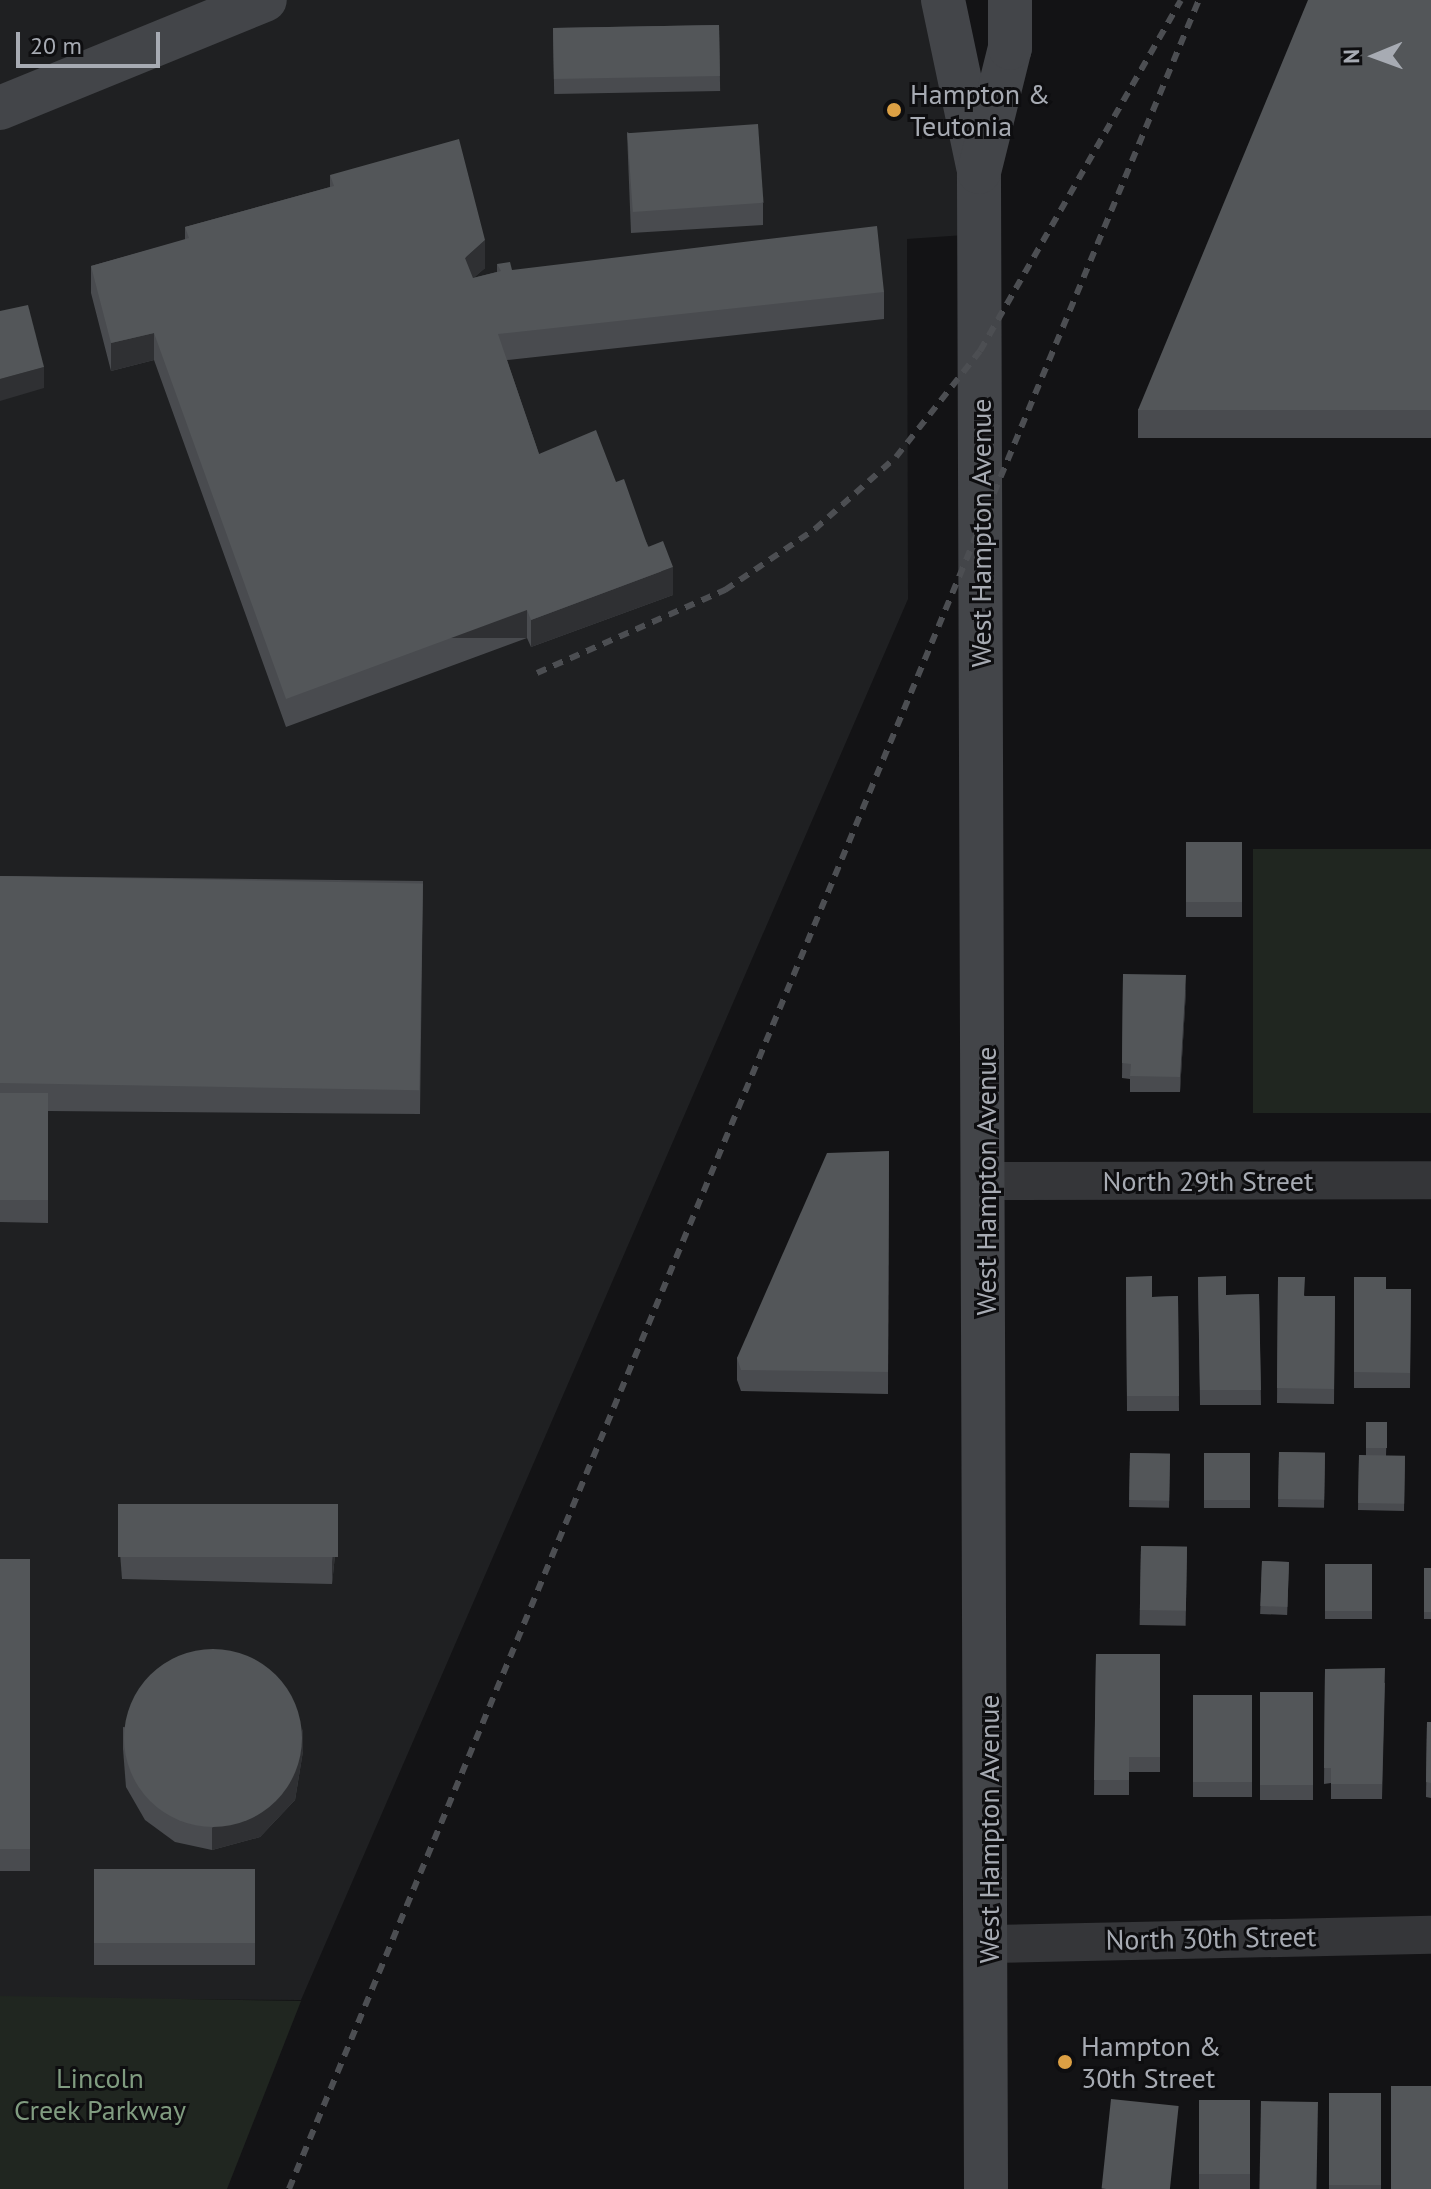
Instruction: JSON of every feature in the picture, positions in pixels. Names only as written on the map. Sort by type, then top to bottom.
[{"type":"main road","points":[[0,108],[265,0]]},
{"type":"main road","name":"West Hampton Avenue","points":[[943,0],[979,172],[990,1944],[986,2189]]},
{"type":"main road","name":"West Hampton Avenue","points":[[979,172],[1010,48],[1010,0]]},
{"type":"main road","points":[[1010,48],[1029,0]]},
{"type":"street","name":"North 29th Street","points":[[986,1181],[1431,1180]]},
{"type":"street","name":"North 30th Street","points":[[990,1944],[1431,1935]]},
{"type":"shaded area","points":[[0,0],[943,0],[979,234],[907,239],[908,599],[301,2000],[0,1998]]},
{"type":"green space","points":[[1253,849],[1431,849],[1431,1113],[1253,1113]]},
{"type":"green space","name":"Lincoln Creek Parkway","points":[[0,1996],[301,2001],[227,2189],[0,2189]]},
{"type":"building","points":[[1308,0],[1431,0],[1431,410],[1138,410]]},
{"type":"building","points":[[719,25],[720,76],[554,79],[553,28]]},
{"type":"building","points":[[758,124],[764,203],[633,212],[627,133]]},
{"type":"building","points":[[459,139],[485,240],[465,258],[473,278],[501,271],[497,264],[510,262],[512,270],[877,226],[884,292],[498,334],[539,454],[596,430],[616,482],[624,479],[648,547],[663,541],[673,567],[531,620],[527,610],[286,699],[154,333],[111,343],[91,266],[189,238],[185,227],[334,186],[330,175]]},
{"type":"building","points":[[28,305],[44,367],[0,379],[0,311]]},
{"type":"building","points":[[1186,842],[1242,842],[1242,902],[1186,902]]},
{"type":"building","points":[[0,876],[423,883],[419,1090],[0,1083]]},
{"type":"building","points":[[1123,974],[1186,975],[1180,1077],[1130,1076],[1131,1064],[1122,1063]]},
{"type":"building","points":[[0,1093],[48,1093],[48,1200],[0,1200]]},
{"type":"building","points":[[889,1151],[888,1372],[741,1370],[737,1358],[827,1153]]},
{"type":"building","points":[[1152,1276],[1152,1297],[1178,1296],[1179,1396],[1127,1396],[1126,1277]]},
{"type":"building","points":[[1226,1276],[1226,1295],[1259,1294],[1261,1390],[1200,1390],[1198,1277]]},
{"type":"building","points":[[1278,1277],[1305,1277],[1304,1296],[1335,1296],[1334,1389],[1277,1388]]},
{"type":"building","points":[[1354,1277],[1386,1277],[1386,1289],[1411,1289],[1410,1373],[1354,1372]]},
{"type":"building","points":[[1366,1422],[1387,1422],[1387,1448],[1366,1448]]},
{"type":"building","points":[[1279,1452],[1325,1453],[1324,1500],[1278,1499]]},
{"type":"building","points":[[1130,1453],[1170,1454],[1169,1501],[1129,1500]]},
{"type":"building","points":[[1204,1453],[1250,1453],[1250,1500],[1204,1500]]},
{"type":"building","points":[[1359,1455],[1405,1456],[1404,1504],[1358,1503]]},
{"type":"building","points":[[118,1504],[338,1504],[338,1557],[118,1557]]},
{"type":"building","points":[[1141,1546],[1187,1547],[1186,1611],[1140,1610]]},
{"type":"building","points":[[0,1559],[30,1559],[30,1849],[0,1849]]},
{"type":"building","points":[[1262,1561],[1289,1562],[1287,1607],[1260,1606]]},
{"type":"building","points":[[1325,1564],[1372,1564],[1372,1611],[1325,1611]]},
{"type":"building","points":[[1424,1568],[1431,1568],[1431,1612],[1424,1612]]},
{"type":"building","points":[[213,1649],[247,1656],[276,1675],[295,1704],[302,1738],[295,1772],[276,1801],[247,1820],[213,1827],[179,1820],[150,1801],[131,1772],[124,1738],[131,1704],[150,1675],[179,1656]]},
{"type":"building","points":[[1096,1654],[1160,1654],[1160,1757],[1129,1757],[1129,1780],[1094,1780]]},
{"type":"building","points":[[1385,1668],[1382,1784],[1331,1784],[1331,1768],[1324,1768],[1325,1669]]},
{"type":"building","points":[[1260,1692],[1313,1692],[1313,1785],[1260,1785]]},
{"type":"building","points":[[1193,1695],[1252,1695],[1252,1782],[1193,1782]]},
{"type":"building","points":[[1427,1722],[1431,1722],[1431,1783],[1426,1782]]},
{"type":"building","points":[[94,1869],[255,1869],[255,1943],[94,1943]]},
{"type":"building","points":[[1391,2086],[1431,2086],[1431,2189],[1391,2189]]},
{"type":"building","points":[[1329,2093],[1381,2093],[1381,2185],[1329,2185]]},
{"type":"building","points":[[1111,2099],[1179,2106],[1170,2189],[1102,2189]]},
{"type":"building","points":[[1199,2100],[1250,2100],[1250,2174],[1199,2174]]},
{"type":"building","points":[[1261,2101],[1318,2102],[1316,2189],[1259,2189]]},
{"type":"railway","points":[[537,673],[725,590],[815,529],[896,457],[980,351],[1181,0]]},
{"type":"railway","points":[[289,2189],[1199,0]]},
{"type":"place","name":"Hampton & Teutonia","points":[[894,110]]},
{"type":"place","name":"Hampton & 30th Street","points":[[1065,2062]]}]
